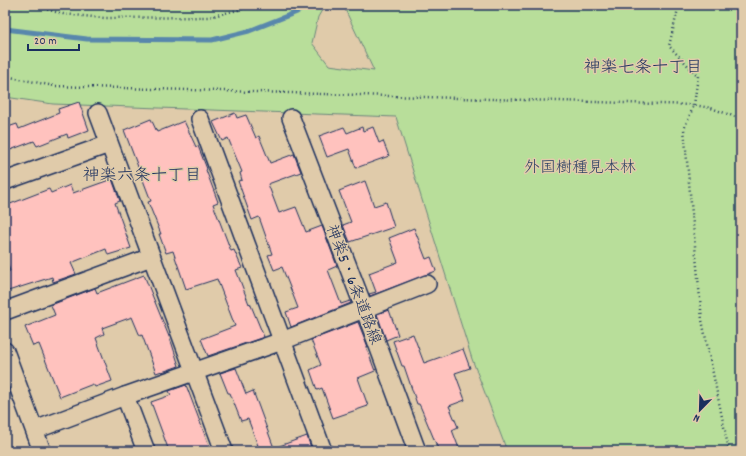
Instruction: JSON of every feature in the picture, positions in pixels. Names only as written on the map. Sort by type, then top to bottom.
[{"type":"street","points":[[98,113],[224,451]]},
{"type":"street","name":"神楽5・6条道路線","points":[[291,118],[417,451]]},
{"type":"street","points":[[200,119],[323,451]]},
{"type":"street","points":[[5,181],[109,144]]},
{"type":"street","points":[[5,311],[151,257]]},
{"type":"street","points":[[35,430],[282,340],[427,284]]},
{"type":"street","points":[[5,351],[42,451]]},
{"type":"street","points":[[125,396],[146,451]]},
{"type":"path","points":[[32,5],[63,14],[104,18],[209,17],[258,5]]},
{"type":"path","points":[[679,5],[669,46],[698,76],[694,105],[684,129],[702,320],[729,451]]},
{"type":"path","points":[[5,76],[54,86],[694,105],[711,108],[741,118]]},
{"type":"green space","name":"外国樹種見本林","points":[[5,5],[325,5],[318,17],[312,43],[329,65],[374,71],[343,5],[741,5],[741,451],[507,451],[472,359],[396,117],[53,104],[5,97]]},
{"type":"building","points":[[79,102],[89,130],[68,138],[67,134],[37,146],[34,141],[5,152],[5,128],[17,124],[19,129],[59,113],[58,109]]},
{"type":"building","points":[[235,113],[237,118],[246,115],[256,138],[259,136],[270,163],[294,154],[301,172],[268,184],[279,213],[296,207],[306,232],[322,226],[337,266],[328,270],[341,304],[350,301],[351,303],[291,327],[286,312],[298,308],[282,267],[274,270],[268,255],[272,254],[259,217],[252,220],[238,181],[242,180],[240,173],[242,172],[228,138],[222,141],[213,122]]},
{"type":"building","points":[[151,119],[157,132],[184,121],[196,147],[198,146],[218,202],[213,204],[231,251],[234,250],[242,268],[236,270],[264,337],[208,356],[201,339],[235,326],[217,279],[186,289],[173,251],[166,253],[159,234],[161,234],[148,202],[151,201],[124,130]]},
{"type":"building","points":[[344,127],[347,133],[362,127],[363,131],[373,127],[379,143],[383,141],[389,156],[356,168],[349,149],[327,157],[319,136]]},
{"type":"building","points":[[112,179],[120,201],[115,203],[131,248],[108,255],[106,249],[71,263],[76,274],[53,282],[52,277],[5,292],[5,272],[10,271],[5,256],[5,206],[49,189],[51,193],[70,185],[73,193]]},
{"type":"building","points":[[365,181],[374,206],[386,202],[394,227],[350,242],[343,225],[351,222],[339,191]]},
{"type":"building","points":[[414,228],[426,259],[431,257],[436,271],[370,296],[369,294],[376,292],[369,273],[398,262],[389,238]]},
{"type":"building","points":[[144,275],[172,344],[179,366],[156,373],[142,335],[140,336],[132,317],[102,328],[104,334],[96,338],[112,381],[95,387],[93,384],[60,397],[39,344],[33,346],[25,327],[55,315],[51,305],[95,288],[97,293]]},
{"type":"building","points":[[389,310],[398,335],[386,340],[377,314]]},
{"type":"building","points":[[358,322],[368,347],[366,347],[375,371],[358,378],[368,406],[333,418],[322,388],[317,390],[310,370],[321,365],[311,340]]},
{"type":"building","points":[[413,334],[424,363],[463,349],[470,368],[455,373],[465,400],[449,406],[458,427],[452,430],[460,451],[439,451],[421,408],[419,404],[417,404],[404,366],[402,366],[393,341]]},
{"type":"building","points":[[236,368],[246,394],[253,391],[274,448],[307,436],[312,451],[260,451],[248,419],[241,421],[220,373]]},
{"type":"building","points":[[186,385],[211,451],[169,451],[151,402],[171,395],[169,391]]},
{"type":"waterway","points":[[5,29],[87,39],[212,40],[249,31],[297,12],[308,5]]},
{"type":"district","name":"神楽七条十丁目","points":[[643,66]]},
{"type":"district","name":"神楽六条十丁目","points":[[142,174]]}]
